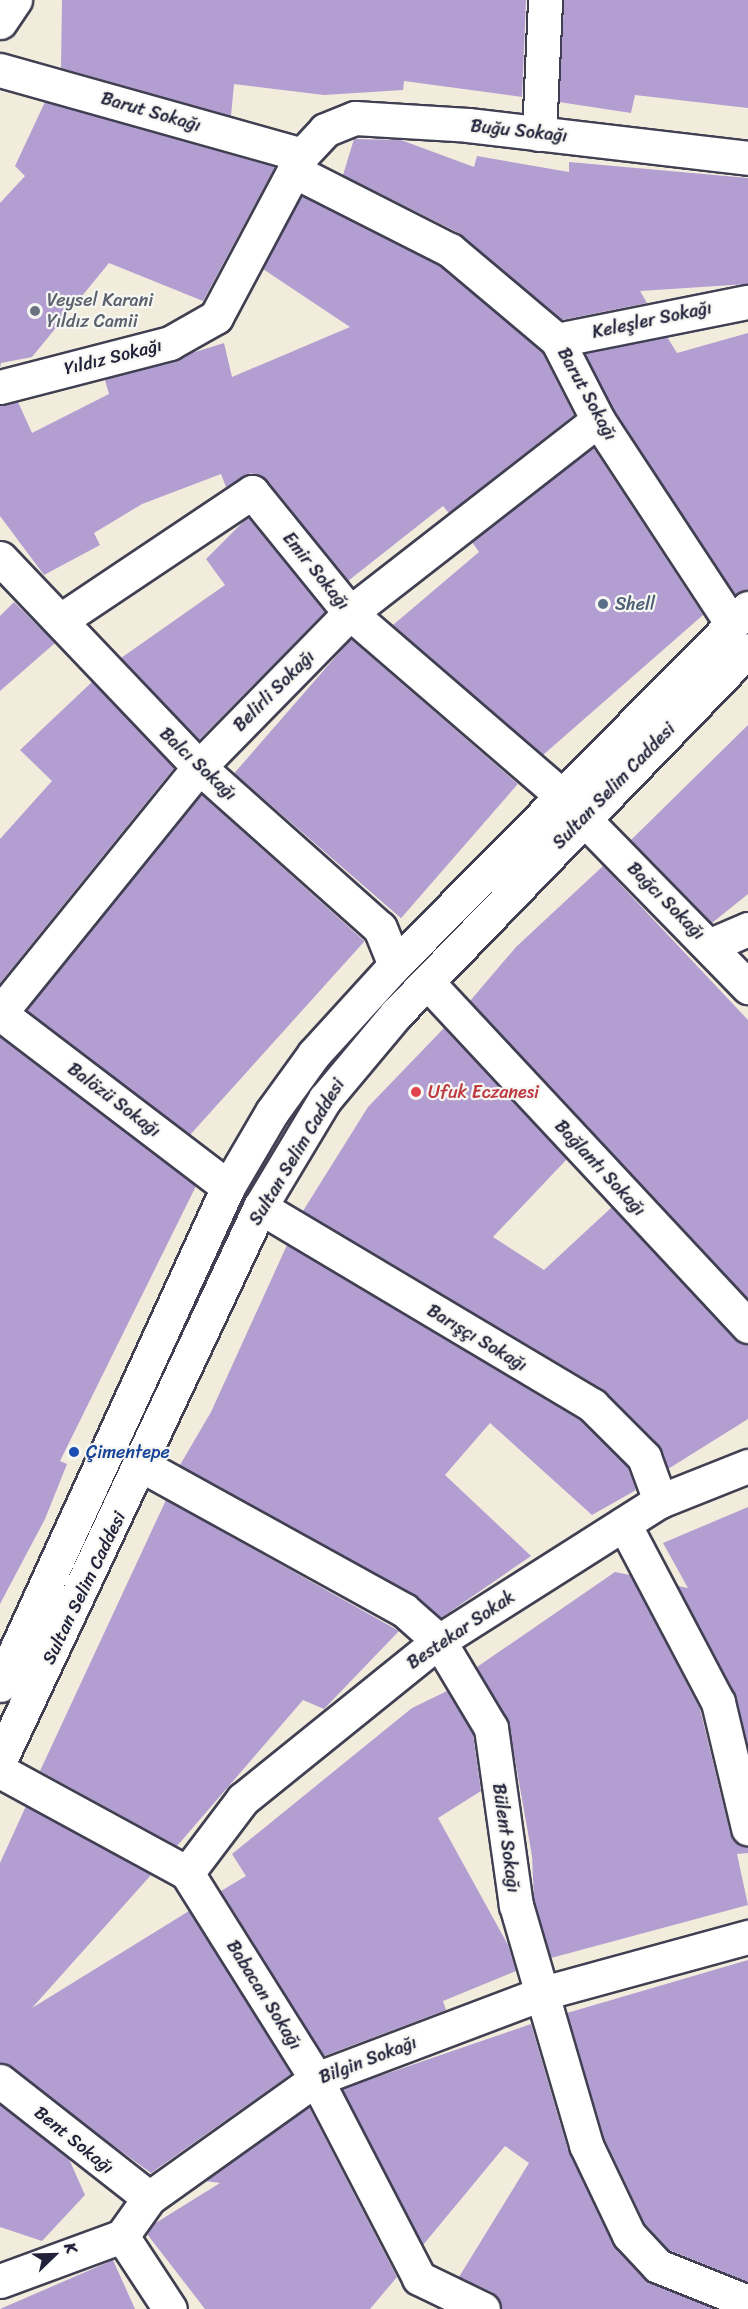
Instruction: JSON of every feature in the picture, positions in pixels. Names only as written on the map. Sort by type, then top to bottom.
[{"type":"street","points":[[0,22],[15,0]]},
{"type":"street","points":[[539,134],[545,0]]},
{"type":"street","name":"Barut Sokağı","points":[[0,70],[298,163],[450,250],[557,340],[598,420],[742,624]]},
{"type":"street","name":"Buğu Sokağı","points":[[298,163],[325,130],[355,118],[539,134],[748,158]]},
{"type":"street","name":"Yıldız Sokağı","points":[[0,387],[170,343],[216,317],[298,163]]},
{"type":"street","name":"Keleşler Sokağı","points":[[557,340],[748,302]]},
{"type":"street","name":"Belirli Sokağı","points":[[0,1013],[199,767],[350,613],[598,420]]},
{"type":"street","name":"Emir Sokağı","points":[[61,620],[252,492],[350,613],[571,806]]},
{"type":"street","name":"Balcı Sokağı","points":[[6,579],[61,620],[199,767],[380,928],[395,965]]},
{"type":"street","name":"Sultan Selim Caddesi","points":[[0,1760],[143,1467],[260,1207],[325,1099],[428,983],[571,806],[742,624]]},
{"type":"street","name":"Sultan Selim Caddesi","points":[[0,1685],[228,1187],[314,1054],[395,965],[748,650]]},
{"type":"street","name":"Bağcı Sokağı","points":[[571,806],[711,945],[748,987]]},
{"type":"street","points":[[711,945],[748,929]]},
{"type":"street","name":"Bağlantı Sokağı","points":[[395,965],[428,983],[748,1326]]},
{"type":"street","name":"Balözü Sokağı","points":[[0,1013],[228,1187],[260,1207]]},
{"type":"street","name":"Barışçı Sokağı","points":[[260,1207],[592,1405],[644,1457],[660,1501]]},
{"type":"street","name":"Bülent Sokağı","points":[[104,1460],[143,1467],[404,1610],[439,1641],[491,1728],[516,1905],[586,2145],[629,2235],[658,2266],[748,2302]]},
{"type":"street","name":"Bestekar Sokak","points":[[187,1873],[243,1799],[439,1641],[660,1501],[748,1466]]},
{"type":"street","points":[[624,1524],[718,1702],[747,1820]]},
{"type":"street","name":"Babacan Sokağı","points":[[0,1771],[187,1873],[316,2079],[419,2278],[483,2309]]},
{"type":"street","name":"Bilgin Sokağı","points":[[122,2236],[149,2198],[316,2079],[543,1993],[748,1937]]},
{"type":"street","name":"Bent Sokağı","points":[[0,2081],[149,2198]]},
{"type":"street","points":[[0,2280],[122,2236],[170,2309]]},
{"type":"building","points":[[62,0],[526,0],[522,97],[404,81],[403,90],[324,95],[234,84],[231,116],[61,68]]},
{"type":"building","points":[[564,0],[748,0],[748,108],[635,95],[631,113],[559,102]]},
{"type":"building","points":[[45,102],[275,167],[203,301],[109,263],[32,357],[1,363],[0,368],[0,203],[25,176],[15,166]]},
{"type":"building","points":[[354,139],[401,140],[474,167],[477,156],[569,172],[569,162],[748,178],[748,284],[640,291],[647,303],[562,320],[459,233],[343,175]]},
{"type":"building","points":[[302,196],[440,266],[542,352],[574,415],[449,513],[443,506],[348,581],[267,480],[251,473],[226,487],[221,474],[142,504],[94,533],[100,545],[44,575],[0,516],[0,405],[18,402],[32,433],[109,394],[105,380],[224,343],[232,377],[350,327],[263,269]]},
{"type":"building","points":[[748,333],[748,590],[735,595],[614,411],[585,354],[667,337],[677,353]]},
{"type":"building","points":[[593,447],[703,615],[543,755],[393,625],[479,552],[472,542]]},
{"type":"building","points":[[248,517],[325,612],[199,740],[121,658],[225,585],[206,559]]},
{"type":"building","points":[[14,602],[55,643],[0,691],[0,616]]},
{"type":"building","points":[[351,639],[518,784],[401,918],[234,773]]},
{"type":"building","points":[[92,682],[174,768],[0,983],[0,839],[52,781],[20,750]]},
{"type":"building","points":[[748,725],[748,894],[712,923],[631,840]]},
{"type":"building","points":[[201,794],[364,941],[179,1147],[16,1000]]},
{"type":"building","points":[[603,866],[748,1020],[748,1299],[470,1001],[516,947]]},
{"type":"building","points":[[444,1028],[567,1159],[493,1237],[544,1270],[612,1207],[734,1339],[748,1344],[748,1419],[668,1469],[657,1444],[602,1389],[303,1211],[368,1107]]},
{"type":"building","points":[[0,1037],[196,1186],[60,1461],[67,1464],[45,1519],[0,1604]]},
{"type":"building","points":[[287,1245],[580,1420],[628,1467],[636,1490],[592,1515],[490,1423],[445,1475],[531,1556],[441,1618],[413,1594],[180,1465],[211,1412]]},
{"type":"building","points":[[166,1500],[399,1631],[324,1709],[303,1700],[177,1846],[40,1771]]},
{"type":"building","points":[[748,1507],[748,1747],[735,1694],[678,1586],[688,1588],[663,1543]]},
{"type":"building","points":[[615,1572],[630,1575],[700,1709],[730,1832],[748,1846],[748,1853],[737,1854],[748,1905],[551,1958],[534,1901],[532,1856],[509,1725],[477,1667]]},
{"type":"building","points":[[447,1691],[473,1734],[481,1791],[438,1818],[508,1945],[516,1971],[443,2001],[446,2010],[324,2056],[221,1891],[246,1876],[232,1854],[412,1708]]},
{"type":"building","points":[[26,1806],[151,1875],[32,2008],[189,1911],[291,2074],[151,2173],[0,2063],[0,1863]]},
{"type":"building","points":[[748,1960],[748,2282],[669,2250],[645,2224],[604,2138],[567,2013]]},
{"type":"building","points":[[531,2024],[568,2150],[612,2243],[651,2283],[715,2309],[502,2309],[492,2292],[459,2277],[529,2163],[505,2146],[423,2245],[342,2089]]},
{"type":"building","points":[[0,2105],[69,2159],[85,2195],[42,2241],[0,2227]]},
{"type":"building","points":[[309,2107],[397,2277],[370,2309],[205,2309],[147,2234],[154,2224],[220,2183],[205,2181]]},
{"type":"building","points":[[113,2260],[135,2309],[0,2309]]},
{"type":"place","name":"Veysel Karani Yıldız Camii","points":[[35,311]]},
{"type":"place","name":"Shell","points":[[603,604]]},
{"type":"place","name":"Ufuk Eczanesi","points":[[416,1092]]},
{"type":"place","name":"Çimentepe","points":[[74,1452]]}]
